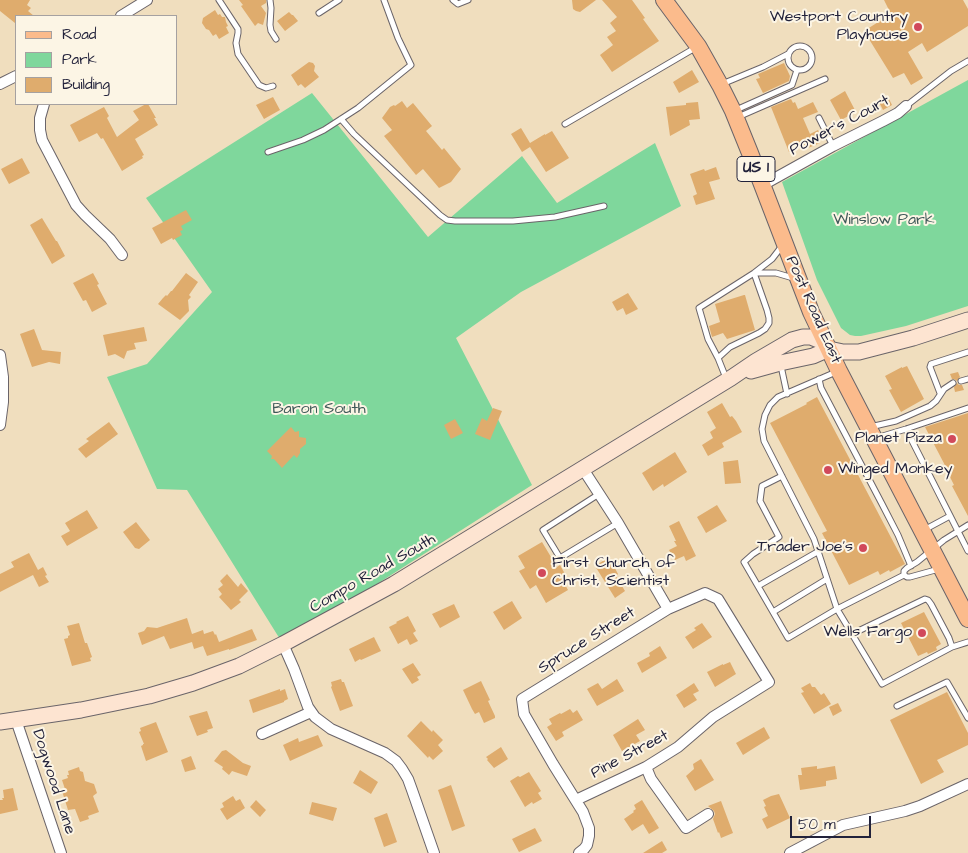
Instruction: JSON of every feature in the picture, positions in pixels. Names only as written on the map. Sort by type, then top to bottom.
[{"type":"main road","name":"Post Road East","points":[[664,0],[698,46],[720,85],[734,115],[811,312],[968,619]]},
{"type":"main road","points":[[829,349],[843,352],[859,352],[913,338],[968,320]]},
{"type":"main road","name":"Compo Road South","points":[[0,722],[149,696],[208,678],[239,666],[394,584],[792,340],[810,336],[821,341],[829,349],[813,356],[757,369],[729,380]]},
{"type":"street","points":[[123,15],[147,0]]},
{"type":"street","points":[[0,84],[15,76]]},
{"type":"street","points":[[44,105],[40,118],[42,140],[76,205],[110,239],[122,255]]},
{"type":"street","name":"Power's Court","points":[[762,186],[833,146],[898,113],[906,106]]},
{"type":"street","points":[[0,355],[3,377],[3,402],[0,425]]},
{"type":"street","points":[[583,469],[618,523],[668,609]]},
{"type":"street","name":"Spruce Street","points":[[576,800],[524,714],[522,699],[668,609],[705,594],[718,599],[769,682]]},
{"type":"street","points":[[283,644],[311,712],[331,729],[385,753],[396,761],[402,769],[410,783],[434,853]]},
{"type":"street","name":"Pine Street","points":[[576,800],[646,767],[678,747],[713,717],[769,682]]},
{"type":"street","points":[[262,734],[311,712]]},
{"type":"street","name":"Dogwood Lane","points":[[16,720],[61,853]]},
{"type":"street","points":[[646,767],[651,779],[686,828],[708,814]]},
{"type":"street","points":[[790,853],[843,825],[913,808],[968,784]]},
{"type":"street","points":[[576,800],[589,828],[587,845],[579,853]]},
{"type":"lane","points":[[219,0],[238,29],[236,43],[238,54],[259,85],[266,88],[273,86]]},
{"type":"lane","points":[[270,0],[272,8],[270,25],[276,39]]},
{"type":"lane","points":[[319,13],[339,0]]},
{"type":"lane","points":[[268,152],[303,140],[324,130],[358,108],[411,65],[398,38],[384,0]]},
{"type":"lane","points":[[453,0],[458,4],[468,0]]},
{"type":"lane","points":[[565,124],[698,46]]},
{"type":"lane","points":[[720,85],[763,67],[788,54],[791,49],[797,46],[809,49],[812,54],[812,61],[804,70],[797,70],[791,67],[788,61],[788,54]]},
{"type":"lane","points":[[906,106],[951,71],[968,61]]},
{"type":"lane","points":[[734,115],[792,85],[797,70]]},
{"type":"lane","points":[[734,115],[825,79]]},
{"type":"lane","points":[[819,118],[833,146]]},
{"type":"lane","points":[[341,119],[354,134],[440,216],[447,220],[455,222],[513,221],[555,217],[604,206]]},
{"type":"lane","points":[[729,380],[708,339],[699,308],[754,273],[772,259],[784,244]]},
{"type":"lane","points":[[754,273],[776,273],[797,279]]},
{"type":"lane","points":[[718,358],[730,347],[765,329],[769,323],[767,310],[754,273]]},
{"type":"lane","points":[[940,393],[930,367],[931,364],[968,352]]},
{"type":"lane","points":[[780,363],[787,394]]},
{"type":"lane","points":[[839,370],[778,398],[770,405],[765,415],[762,429],[764,441],[814,539],[837,609],[882,684],[952,647],[968,642]]},
{"type":"lane","points":[[819,379],[821,388],[898,535],[911,566]]},
{"type":"lane","points":[[961,381],[968,379]]},
{"type":"lane","points":[[872,433],[930,406],[944,389],[953,383]]},
{"type":"lane","points":[[872,433],[906,429],[968,408]]},
{"type":"lane","points":[[906,429],[968,551]]},
{"type":"lane","points":[[782,476],[762,486],[760,501],[779,538],[753,554],[744,562],[788,638],[837,609],[904,575],[904,571],[944,540],[968,525]]},
{"type":"lane","points":[[599,494],[543,530],[560,558],[618,523]]},
{"type":"lane","points":[[922,531],[950,516]]},
{"type":"lane","points":[[758,586],[818,551]]},
{"type":"lane","points":[[904,575],[910,577],[942,568]]},
{"type":"lane","points":[[773,612],[826,580]]},
{"type":"lane","points":[[852,634],[924,599],[928,600],[931,604],[952,647]]},
{"type":"lane","points":[[897,706],[947,682],[968,718]]},
{"type":"green space","name":"Winslow Park","points":[[968,80],[968,306],[906,326],[861,336],[850,335],[841,328],[817,280],[782,182]]},
{"type":"green space","name":"Baron South","points":[[312,93],[428,237],[522,156],[557,203],[655,143],[681,206],[521,292],[456,338],[532,485],[283,644],[187,490],[157,489],[107,377],[147,364],[212,292],[146,198]]},
{"type":"building","points":[[0,0],[30,0],[27,5],[31,8],[28,11],[33,15],[15,15],[15,23],[0,11]]},
{"type":"building","points":[[239,0],[266,0],[266,3],[261,6],[266,13],[263,25],[258,23],[255,26]]},
{"type":"building","points":[[572,0],[596,0],[580,12],[573,9]]},
{"type":"building","points":[[602,0],[632,0],[659,41],[612,72],[600,55],[613,45],[607,37],[616,31],[610,23],[617,17]]},
{"type":"building","name":"Westport Country Playhouse","points":[[884,0],[963,0],[968,9],[968,26],[927,52],[922,43],[908,52],[923,78],[911,85],[904,73],[893,78],[864,31],[891,14]]},
{"type":"building","points":[[215,10],[218,15],[220,14],[222,17],[225,17],[229,33],[219,39],[216,34],[213,36],[202,23],[203,18]]},
{"type":"building","points":[[289,12],[298,21],[285,31],[277,21]]},
{"type":"building","points":[[309,62],[315,66],[314,71],[319,77],[305,88],[301,84],[298,86],[291,75]]},
{"type":"building","points":[[784,63],[790,76],[789,81],[763,93],[756,79],[760,78],[758,74]]},
{"type":"building","points":[[692,70],[699,82],[679,93],[673,82]]},
{"type":"building","points":[[845,91],[856,112],[841,120],[830,100]]},
{"type":"building","points":[[273,97],[280,110],[264,119],[256,105]]},
{"type":"building","points":[[888,97],[892,105],[883,110],[879,102]]},
{"type":"building","points":[[791,99],[793,103],[795,102],[798,109],[813,102],[818,112],[803,118],[810,134],[818,130],[822,138],[818,140],[820,143],[808,148],[806,145],[789,152],[771,107]]},
{"type":"building","points":[[402,101],[407,108],[413,103],[432,126],[426,131],[442,150],[444,148],[461,169],[451,182],[439,188],[423,169],[416,175],[384,136],[392,130],[382,118],[390,107]]},
{"type":"building","points":[[698,102],[700,119],[689,120],[690,125],[670,136],[666,107]]},
{"type":"building","points":[[144,105],[149,105],[158,125],[135,139],[144,155],[142,156],[143,158],[122,171],[103,138],[101,139],[97,133],[79,142],[70,125],[104,107],[109,116],[107,118],[117,137],[139,120],[133,111]]},
{"type":"building","points":[[521,128],[530,143],[552,131],[569,158],[546,172],[530,147],[522,152],[511,134]]},
{"type":"building","points":[[22,158],[30,173],[9,184],[1,169]]},
{"type":"building","points":[[716,167],[720,179],[709,182],[715,199],[696,205],[693,196],[697,194],[690,174]]},
{"type":"building","points":[[186,210],[192,220],[181,226],[183,230],[180,231],[182,235],[161,244],[152,228]]},
{"type":"building","points":[[42,218],[65,256],[52,264],[30,225]]},
{"type":"building","points":[[93,273],[107,304],[92,312],[86,300],[83,301],[73,283]]},
{"type":"building","points":[[186,273],[198,282],[189,295],[191,297],[188,300],[189,311],[180,320],[158,304],[172,291]]},
{"type":"building","points":[[628,293],[638,309],[626,315],[623,308],[617,311],[612,302]]},
{"type":"building","points":[[745,295],[755,330],[727,339],[723,333],[712,337],[709,326],[720,322],[715,304]]},
{"type":"building","points":[[144,327],[147,341],[134,343],[136,349],[127,351],[124,359],[115,354],[108,356],[103,335]]},
{"type":"building","points":[[34,329],[42,350],[61,352],[60,364],[49,362],[32,367],[20,334]]},
{"type":"building","points":[[907,366],[924,399],[901,412],[889,390],[892,389],[885,376]]},
{"type":"building","points":[[958,372],[960,377],[957,381],[952,379],[950,374]]},
{"type":"building","points":[[957,383],[962,385],[964,390],[955,392],[954,387]]},
{"type":"building","points":[[817,397],[905,564],[880,575],[878,571],[849,585],[822,533],[827,531],[770,423]]},
{"type":"building","points":[[722,403],[742,432],[722,443],[724,447],[708,456],[702,445],[713,438],[710,432],[716,428],[707,412]]},
{"type":"building","points":[[493,408],[502,411],[490,440],[475,434],[482,418],[487,421]]},
{"type":"building","points":[[968,413],[968,516],[952,486],[954,485],[949,473],[925,427]]},
{"type":"building","points":[[455,419],[463,433],[451,439],[444,425]]},
{"type":"building","points":[[109,422],[118,434],[86,458],[78,449],[89,441],[86,439]]},
{"type":"building","points":[[291,427],[295,432],[299,431],[299,437],[306,438],[306,444],[300,449],[297,458],[294,455],[282,468],[274,459],[271,459],[272,456],[267,451]]},
{"type":"building","points":[[675,452],[687,472],[664,487],[663,484],[653,491],[642,473]]},
{"type":"building","points":[[738,460],[741,483],[725,484],[723,462]]},
{"type":"building","points":[[717,505],[727,521],[706,533],[697,517]]},
{"type":"building","points":[[87,510],[98,528],[67,546],[61,536],[70,531],[65,523]]},
{"type":"building","points":[[679,521],[696,556],[686,561],[684,556],[675,560],[669,550],[677,546],[669,526]]},
{"type":"building","points":[[136,522],[150,540],[139,549],[135,548],[123,532]]},
{"type":"building","name":"First Church of Christ, Scientist","points":[[542,542],[557,567],[560,565],[565,574],[561,577],[568,590],[546,603],[536,585],[530,589],[519,571],[525,568],[518,556]]},
{"type":"building","points":[[29,553],[38,570],[43,567],[49,582],[39,587],[33,575],[0,592],[0,574],[14,567],[11,562]]},
{"type":"building","points":[[609,557],[618,574],[616,576],[625,591],[615,598],[595,566]]},
{"type":"building","points":[[227,574],[238,587],[241,583],[248,591],[239,600],[241,602],[231,610],[219,597],[222,594],[218,589],[223,585],[220,581]]},
{"type":"building","points":[[512,601],[522,618],[504,630],[493,612]]},
{"type":"building","points":[[454,604],[460,617],[440,628],[432,614]]},
{"type":"building","points":[[924,612],[941,644],[936,647],[937,650],[918,656],[901,623]]},
{"type":"building","points":[[408,616],[416,631],[413,633],[418,641],[410,645],[407,639],[398,644],[389,627]]},
{"type":"building","points":[[187,618],[192,634],[203,630],[204,634],[213,631],[219,642],[252,629],[257,640],[207,656],[203,646],[194,649],[192,642],[170,649],[164,636],[142,645],[138,633],[144,631],[147,627],[157,628]]},
{"type":"building","points":[[79,623],[85,643],[87,643],[92,657],[90,658],[91,661],[72,666],[64,639],[70,635],[67,626]]},
{"type":"building","points":[[702,623],[712,637],[693,649],[685,637],[696,630],[694,628]]},
{"type":"building","points":[[374,637],[381,651],[355,662],[349,649]]},
{"type":"building","points":[[660,646],[667,658],[642,673],[637,663],[650,656],[649,653]]},
{"type":"building","points":[[730,662],[736,674],[715,687],[707,672]]},
{"type":"building","points":[[413,663],[421,675],[417,677],[419,680],[412,684],[402,669]]},
{"type":"building","points":[[341,679],[344,682],[353,706],[340,711],[331,682]]},
{"type":"building","points":[[617,679],[624,691],[597,706],[587,689],[598,683],[602,689]]},
{"type":"building","points":[[481,681],[495,716],[495,718],[484,723],[479,712],[475,714],[463,690]]},
{"type":"building","points":[[694,683],[699,691],[693,694],[697,700],[684,708],[676,695]]},
{"type":"building","points":[[810,683],[821,695],[824,693],[831,704],[814,714],[801,693],[804,692],[801,688]]},
{"type":"building","points":[[280,689],[280,691],[285,689],[288,699],[253,713],[249,700]]},
{"type":"building","points":[[947,692],[968,733],[968,745],[937,760],[944,772],[921,784],[890,720]]},
{"type":"building","points":[[838,703],[842,711],[833,716],[829,707]]},
{"type":"building","points":[[570,709],[573,713],[577,710],[583,720],[562,732],[564,736],[556,741],[547,727],[552,724],[549,719]]},
{"type":"building","points":[[207,711],[213,728],[197,736],[189,716]]},
{"type":"building","points":[[638,719],[645,730],[636,735],[640,741],[622,751],[613,735]]},
{"type":"building","points":[[421,721],[443,740],[438,745],[443,751],[433,760],[429,756],[428,758],[407,736]]},
{"type":"building","points":[[156,722],[168,752],[146,761],[141,746],[144,744],[139,732],[141,731],[140,728]]},
{"type":"building","points":[[764,727],[770,738],[743,755],[736,743]]},
{"type":"building","points":[[318,735],[323,746],[290,761],[283,745],[298,738],[299,742]]},
{"type":"building","points":[[501,747],[508,759],[494,768],[486,757]]},
{"type":"building","points":[[226,750],[243,763],[251,766],[247,776],[232,771],[229,775],[222,769],[223,767],[214,761],[222,751]]},
{"type":"building","points":[[191,756],[196,769],[185,772],[181,760]]},
{"type":"building","points":[[701,759],[714,780],[695,791],[686,776],[694,769],[693,764]]},
{"type":"building","points":[[817,766],[817,769],[835,766],[837,779],[826,781],[826,786],[800,790],[798,775],[802,775],[801,768]]},
{"type":"building","points":[[79,767],[80,771],[83,772],[85,781],[94,784],[97,793],[93,796],[99,812],[88,816],[89,819],[80,822],[75,809],[68,810],[62,791],[65,789],[62,780],[68,778],[68,771]]},
{"type":"building","points":[[360,770],[378,782],[371,794],[353,783]]},
{"type":"building","points":[[529,772],[541,791],[538,793],[542,799],[533,804],[532,802],[525,807],[510,781]]},
{"type":"building","points":[[451,785],[465,826],[452,831],[438,790]]},
{"type":"building","points":[[13,788],[18,810],[0,814],[0,800],[4,798],[3,790]]},
{"type":"building","points":[[779,794],[790,818],[767,829],[762,819],[768,816],[763,800]]},
{"type":"building","points":[[233,796],[236,801],[240,799],[245,808],[227,820],[220,809],[224,807],[222,803]]},
{"type":"building","points":[[256,800],[266,810],[260,817],[250,807]]},
{"type":"building","points":[[642,800],[659,828],[649,834],[643,824],[632,831],[624,819],[634,812],[636,809],[634,805]]},
{"type":"building","points":[[721,801],[733,833],[721,838],[713,819],[714,811],[708,806]]},
{"type":"building","points":[[312,802],[337,808],[333,821],[309,814]]},
{"type":"building","points":[[387,813],[397,842],[384,847],[374,818]]},
{"type":"building","points":[[535,828],[542,841],[519,852],[512,839]]},
{"type":"building","points":[[662,841],[667,850],[662,853],[643,853]]},
{"type":"place","name":"Westport Country Playhouse","points":[[918,27]]},
{"type":"place","name":"Planet Pizza","points":[[952,439]]},
{"type":"place","name":"Winged Monkey","points":[[828,470]]},
{"type":"place","name":"Trader Joe's","points":[[863,548]]},
{"type":"place","name":"First Church of Christ, Scientist","points":[[542,573]]},
{"type":"place","name":"Wells Fargo","points":[[922,633]]}]
